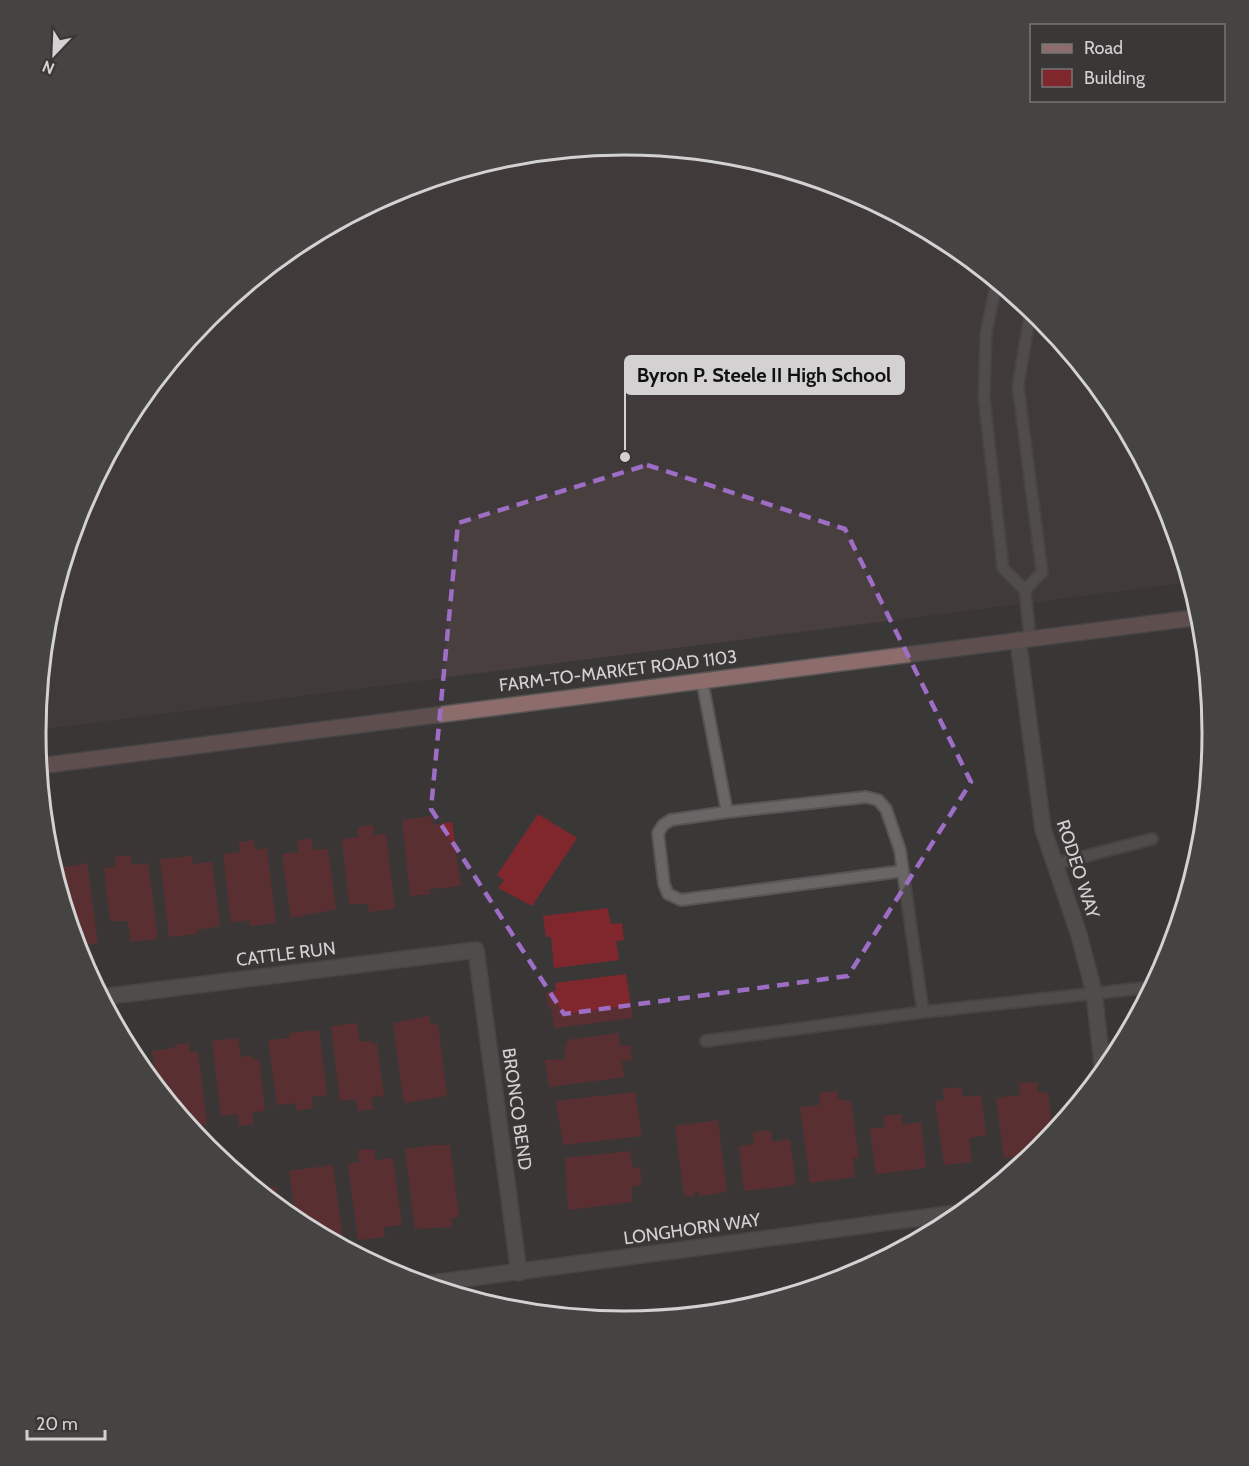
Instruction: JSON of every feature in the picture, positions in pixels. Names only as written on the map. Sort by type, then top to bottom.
[{"type":"main road","name":"FARM-TO-MARKET ROAD 1103","points":[[48,765],[1191,618]]},
{"type":"street","name":"RODEO WAY","points":[[1024,639],[1043,829],[1079,935],[1094,992],[1101,1059]]},
{"type":"street","name":"CATTLE RUN","points":[[110,997],[476,950]]},
{"type":"street","name":"BRONCO BEND","points":[[476,950],[519,1273]]},
{"type":"street","name":"LONGHORN WAY","points":[[445,1282],[945,1215]]},
{"type":"lane","points":[[995,289],[986,333],[984,397],[1003,568],[1024,590],[1024,639]]},
{"type":"lane","points":[[1024,590],[1042,572],[1018,386],[1029,320]]},
{"type":"lane","points":[[702,680],[727,812]]},
{"type":"lane","points":[[903,871],[681,900],[668,894],[664,884],[658,833],[663,825],[671,820],[866,797],[878,800],[886,809],[900,850],[903,871],[923,1012]]},
{"type":"lane","points":[[1055,864],[1152,839]]},
{"type":"lane","points":[[706,1041],[923,1012],[1144,988]]},
{"type":"highlighted area","points":[[647,465],[845,529],[971,782],[848,976],[564,1014],[431,809],[458,523]]},
{"type":"shaded area","points":[[587,156],[662,156],[737,166],[774,175],[846,199],[914,232],[946,252],[1006,298],[1059,352],[1083,381],[1125,444],[1143,477],[1159,512],[1183,583],[46,729],[51,658],[58,620],[66,583],[90,512],[106,477],[144,412],[190,352],[243,298],[303,252],[336,232],[403,199],[439,186],[512,166],[549,160]]},
{"type":"building","points":[[538,814],[577,838],[532,906],[498,888],[504,880],[497,875]]},
{"type":"building","points":[[432,816],[433,825],[452,822],[461,886],[430,889],[430,894],[410,896],[402,820]]},
{"type":"building","points":[[373,825],[374,835],[386,834],[395,909],[369,912],[368,904],[349,904],[342,839],[358,837],[358,827]]},
{"type":"building","points":[[312,838],[313,850],[328,849],[336,909],[291,918],[282,854],[298,852],[297,841]]},
{"type":"building","points":[[254,840],[255,850],[267,848],[276,923],[250,926],[249,920],[231,923],[223,854],[240,852],[239,842]]},
{"type":"building","points":[[130,855],[132,865],[148,863],[158,939],[131,942],[128,921],[110,921],[104,868],[116,867],[115,857]]},
{"type":"building","points":[[192,856],[193,864],[212,862],[220,926],[197,930],[197,934],[169,937],[160,859]]},
{"type":"building","points":[[87,863],[98,943],[87,945],[63,867]]},
{"type":"building","points":[[608,908],[611,924],[622,923],[624,940],[616,941],[619,960],[554,968],[551,937],[546,937],[543,916]]},
{"type":"building","points":[[626,974],[633,1018],[554,1028],[546,992],[556,991],[555,983]]},
{"type":"building","points":[[429,1016],[431,1025],[438,1024],[447,1096],[404,1103],[393,1023]]},
{"type":"building","points":[[357,1023],[360,1042],[377,1043],[384,1096],[371,1097],[373,1109],[358,1111],[356,1099],[340,1101],[331,1026]]},
{"type":"building","points":[[319,1030],[327,1095],[311,1097],[313,1108],[297,1111],[296,1103],[277,1105],[268,1040],[290,1038],[289,1033]]},
{"type":"building","points":[[619,1033],[620,1046],[630,1045],[632,1060],[622,1061],[624,1077],[549,1087],[545,1060],[566,1059],[564,1046],[567,1046],[567,1040]]},
{"type":"building","points":[[238,1038],[241,1057],[253,1056],[253,1059],[259,1059],[265,1111],[252,1112],[254,1124],[239,1126],[238,1114],[221,1116],[212,1041]]},
{"type":"building","points":[[189,1043],[190,1053],[198,1052],[207,1124],[201,1126],[155,1069],[152,1051],[175,1048],[174,1045]]},
{"type":"building","points":[[1037,1082],[1038,1093],[1048,1092],[1052,1122],[1018,1157],[1004,1158],[996,1098],[1020,1095],[1019,1083]]},
{"type":"building","points":[[961,1087],[963,1097],[981,1095],[986,1135],[969,1138],[972,1162],[944,1165],[935,1101],[944,1100],[943,1089]]},
{"type":"building","points":[[837,1091],[838,1099],[851,1101],[859,1158],[853,1158],[855,1177],[810,1183],[800,1107],[820,1105],[819,1093]]},
{"type":"building","points":[[635,1092],[642,1136],[563,1145],[556,1101]]},
{"type":"building","points":[[901,1114],[903,1125],[921,1122],[926,1168],[876,1174],[870,1129],[885,1127],[883,1116]]},
{"type":"building","points":[[718,1120],[727,1192],[699,1196],[698,1191],[694,1192],[695,1196],[684,1197],[675,1126]]},
{"type":"building","points":[[771,1130],[772,1142],[790,1139],[796,1185],[744,1191],[739,1146],[754,1144],[753,1132]]},
{"type":"building","points":[[450,1145],[459,1217],[451,1218],[452,1227],[415,1229],[405,1149]]},
{"type":"building","points":[[374,1149],[376,1160],[393,1158],[402,1225],[383,1227],[385,1237],[358,1240],[348,1164],[359,1162],[358,1150]]},
{"type":"building","points":[[630,1151],[632,1168],[640,1167],[642,1185],[631,1187],[632,1202],[568,1210],[565,1158]]},
{"type":"building","points":[[333,1165],[343,1238],[294,1207],[289,1171]]},
{"type":"building","points":[[276,1187],[277,1195],[273,1192],[268,1188]]},
{"type":"place","name":"Byron P. Steele II High School","points":[[625,457]]}]
